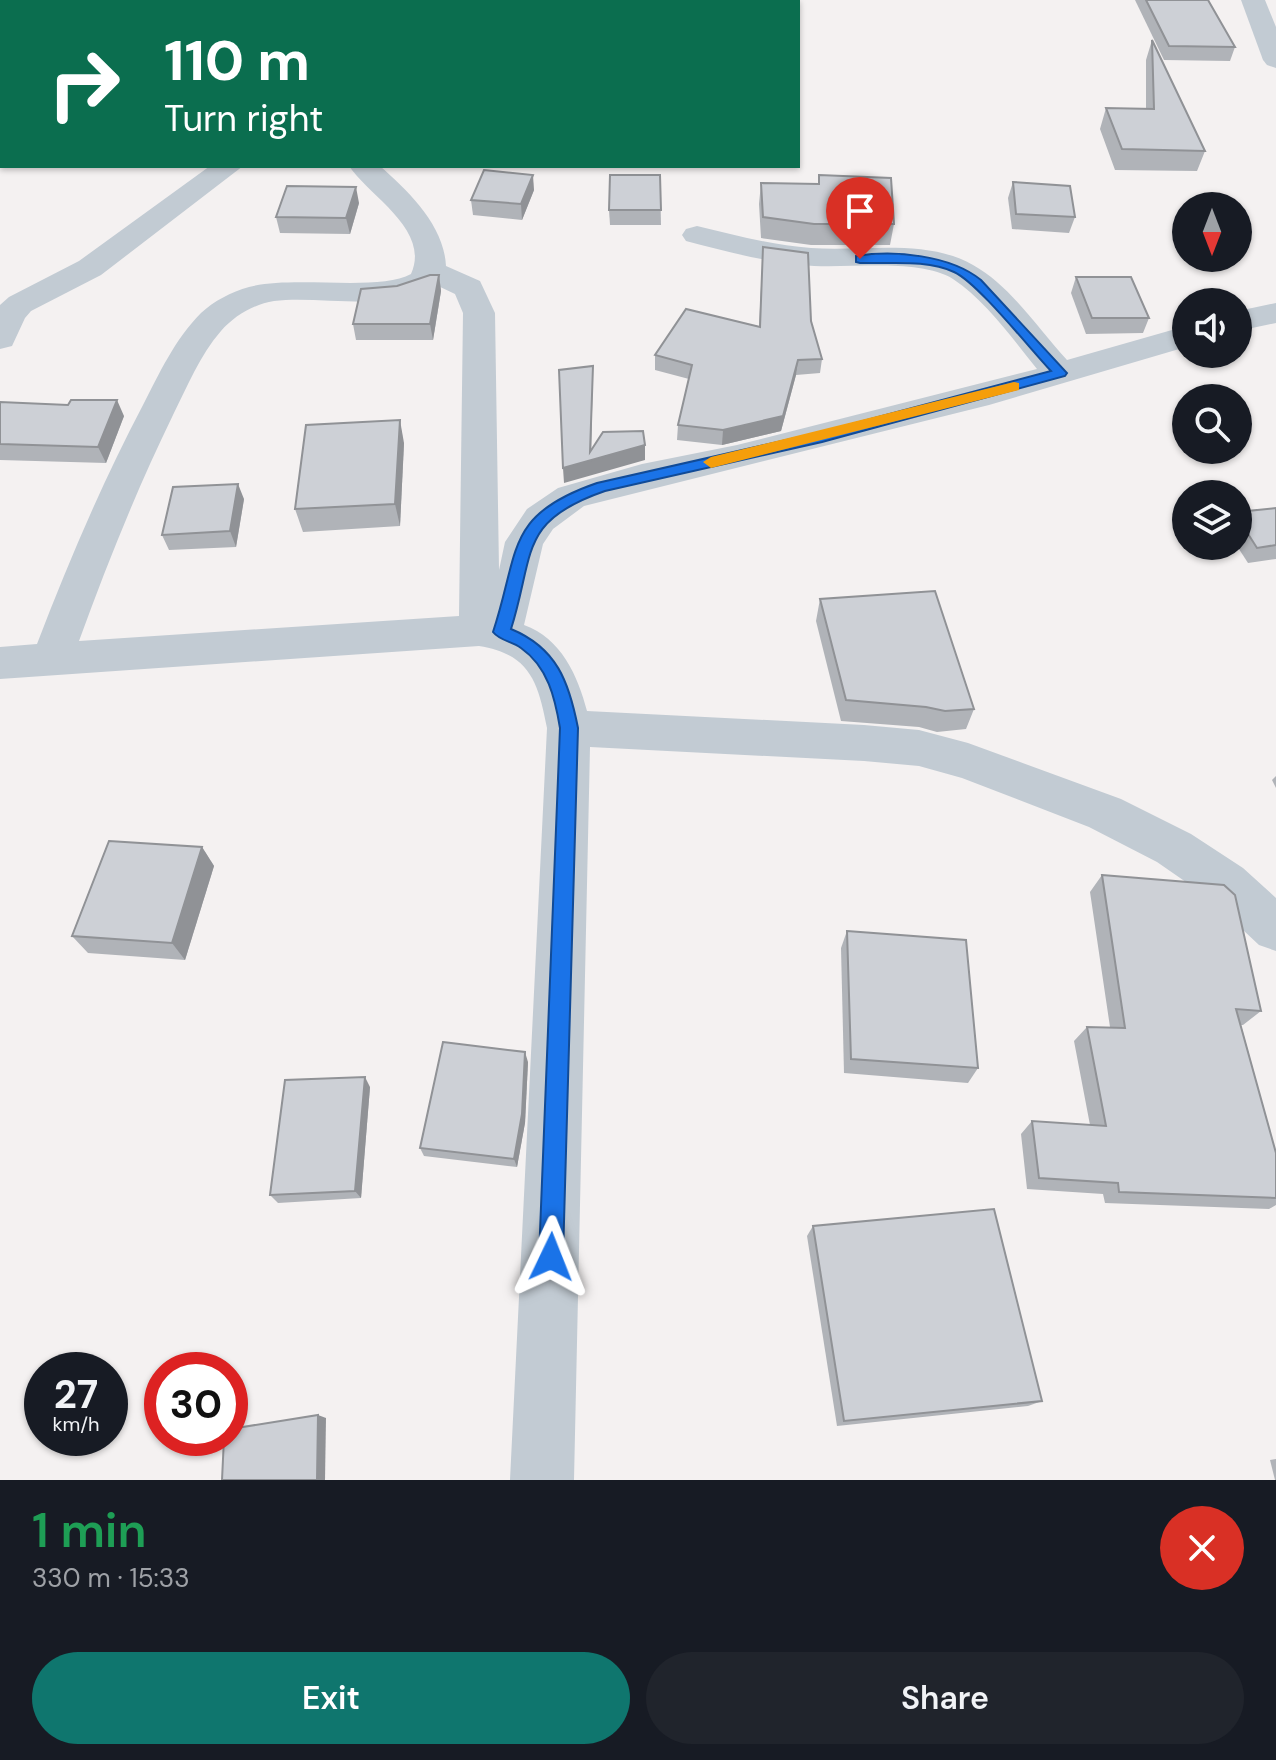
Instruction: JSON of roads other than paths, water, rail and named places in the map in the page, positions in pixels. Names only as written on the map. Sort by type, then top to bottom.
[{"type":"street","points":[[1253,0],[1276,60]]},
{"type":"street","points":[[0,339],[10,314],[20,304],[90,268],[226,168]]},
{"type":"street","points":[[51,661],[85,568],[137,452],[185,360],[211,322],[227,309],[268,292],[400,289],[418,284],[429,270],[427,240],[398,199],[365,168]]},
{"type":"street","points":[[697,235],[748,248],[812,257],[931,261],[960,270],[976,282],[1060,373]]},
{"type":"street","points":[[429,270],[469,288],[479,313],[490,631]]},
{"type":"street","points":[[1252,318],[1276,313]]},
{"type":"street","points":[[490,631],[514,592],[524,542],[540,519],[571,497],[642,477],[822,437],[1172,340]]},
{"type":"street","points":[[0,663],[490,631],[527,642],[548,664],[563,696],[569,728],[542,1480]]},
{"type":"street","points":[[569,728],[864,743],[919,748],[968,761],[1105,813],[1174,848],[1226,883],[1276,929]]}]
